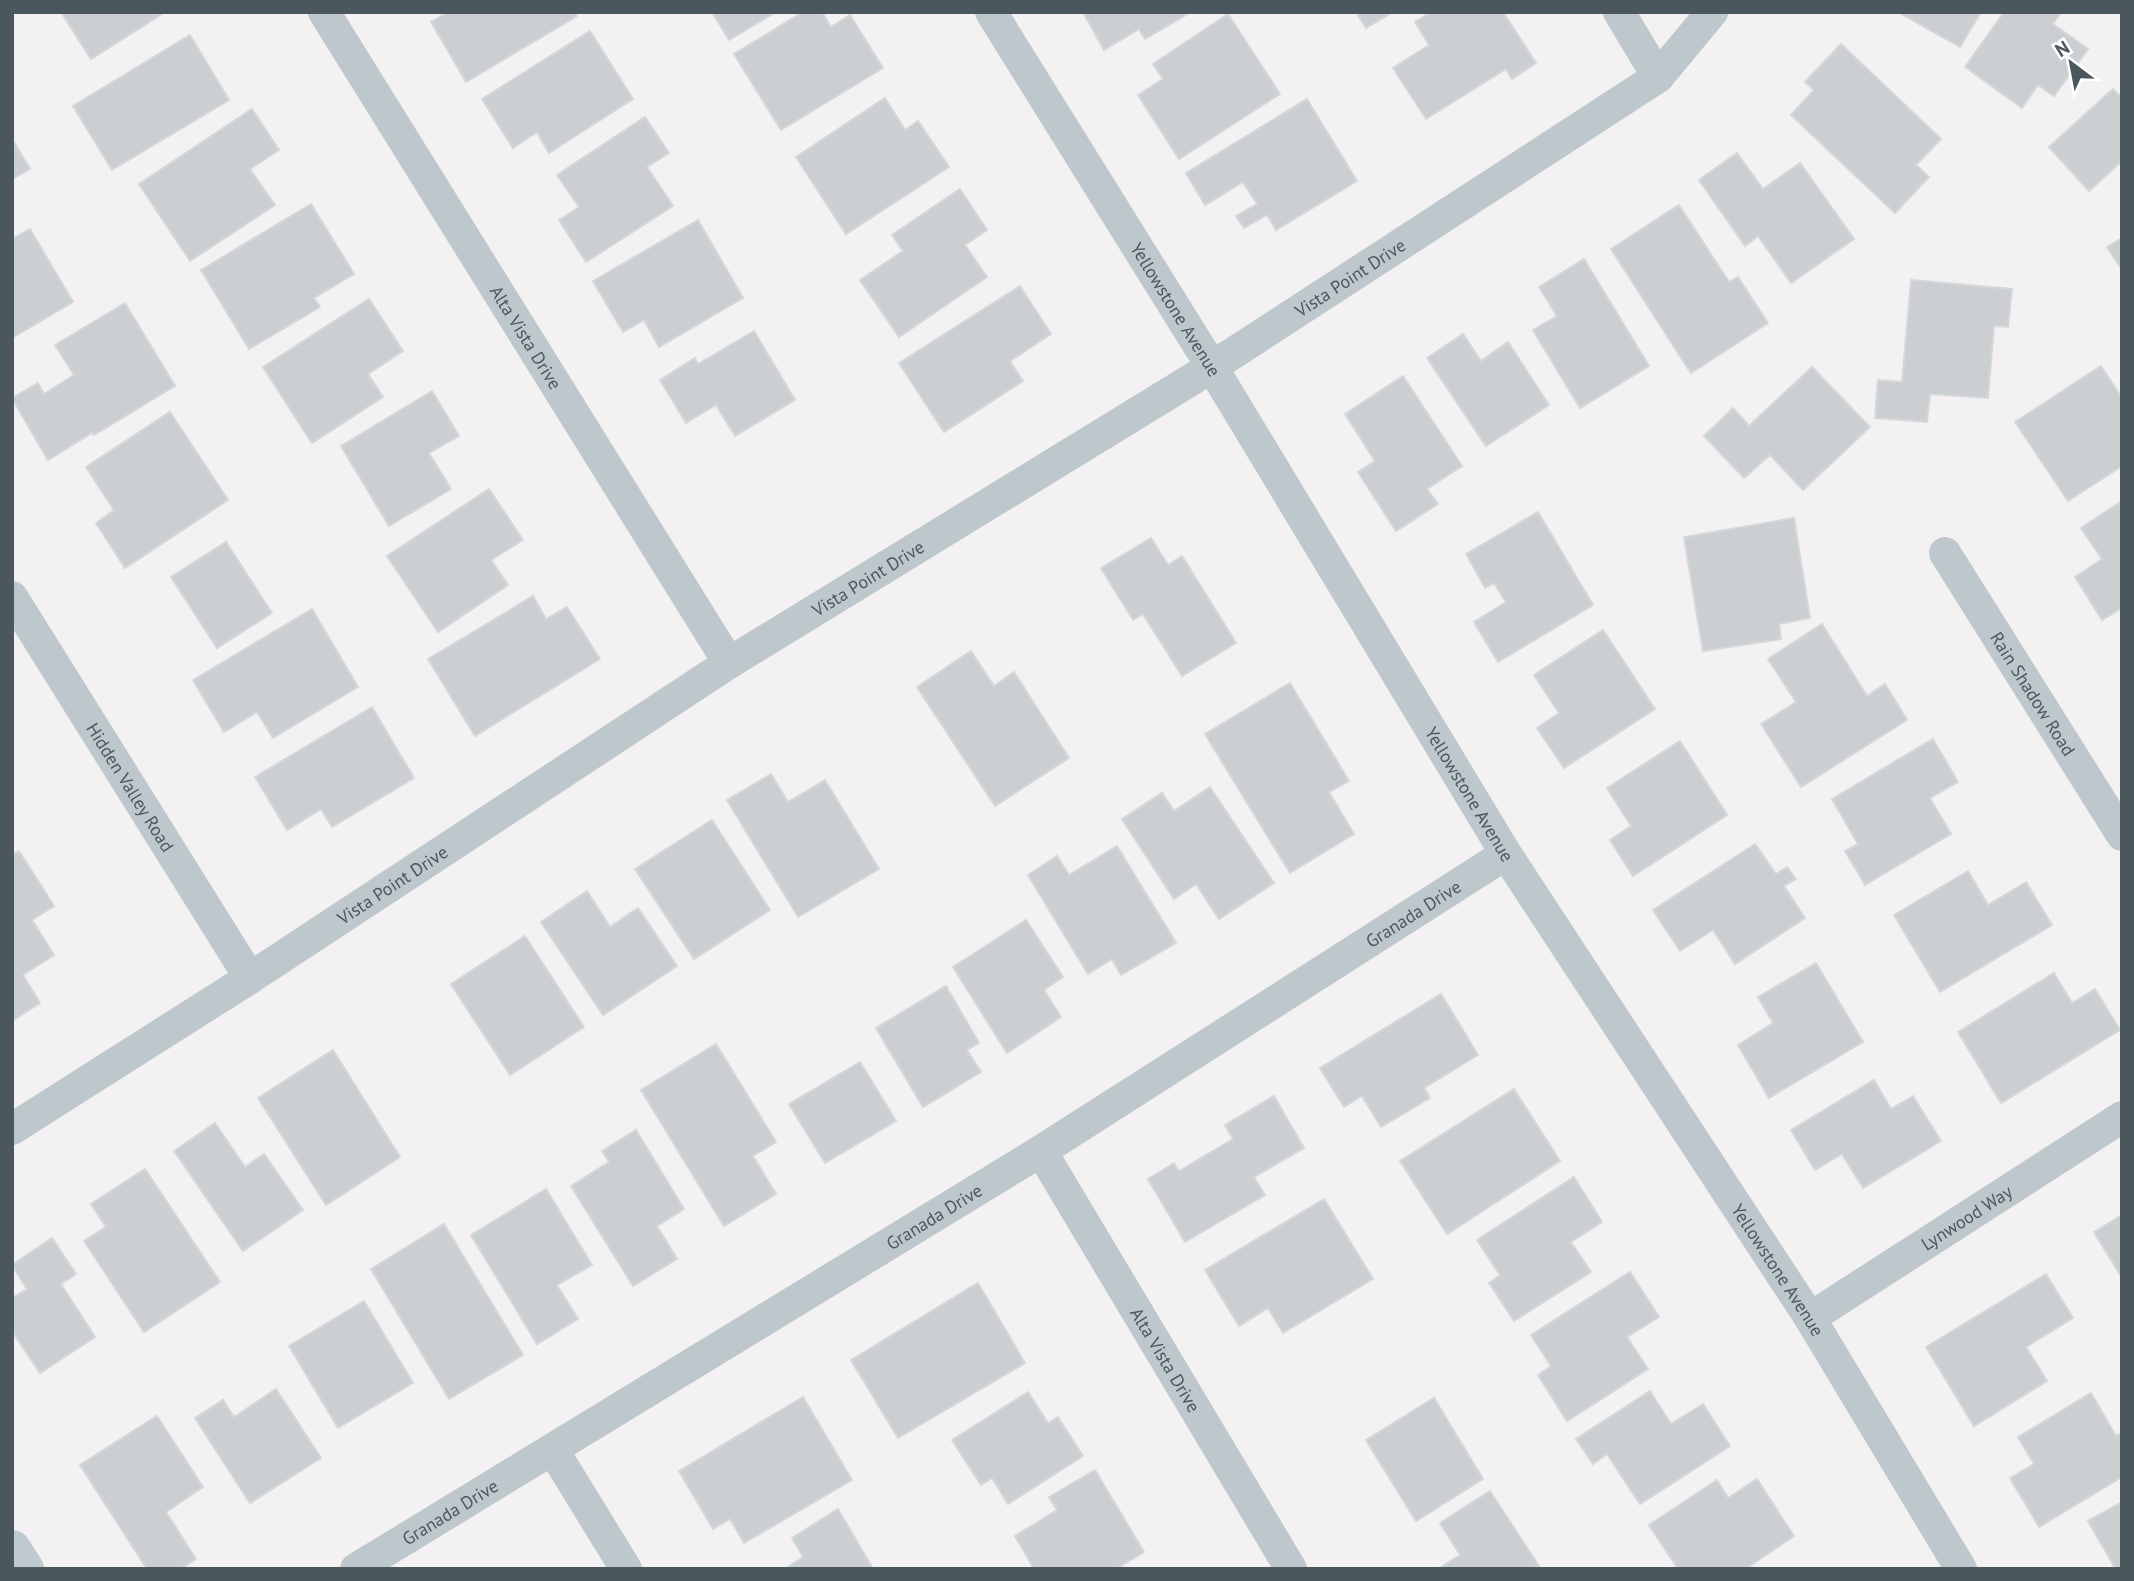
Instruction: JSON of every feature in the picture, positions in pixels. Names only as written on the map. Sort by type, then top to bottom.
[{"type":"main road","points":[[12,1549],[25,1569]]},
{"type":"street","name":"Alta Vista Drive","points":[[324,12],[729,663]]},
{"type":"street","name":"Yellowstone Avenue","points":[[991,12],[1212,367],[1506,854],[1810,1318],[1961,1569]]},
{"type":"street","points":[[1619,12],[1658,77]]},
{"type":"street","name":"Vista Point Drive","points":[[12,1129],[250,978],[729,663],[1212,367],[1658,77],[1712,12]]},
{"type":"street","name":"Rain Shadow Road","points":[[1945,553],[2122,835]]},
{"type":"street","name":"Hidden Valley Road","points":[[12,597],[250,978]]},
{"type":"street","name":"Granada Drive","points":[[356,1569],[1041,1151],[1506,854]]},
{"type":"street","name":"Lynwood Way","points":[[1810,1318],[2122,1116]]},
{"type":"street","name":"Alta Vista Drive","points":[[1041,1151],[1291,1569]]},
{"type":"street","points":[[553,1450],[626,1569]]},
{"type":"building","points":[[61,12],[165,12],[91,59]]},
{"type":"building","points":[[449,12],[574,12],[577,16],[466,82],[431,22]]},
{"type":"building","points":[[712,12],[776,12],[729,40]]},
{"type":"building","points":[[803,12],[822,12],[831,27],[850,15],[883,68],[781,130],[734,54]]},
{"type":"building","points":[[1083,12],[1191,12],[1145,39],[1139,29],[1104,50]]},
{"type":"building","points":[[1356,12],[1393,12],[1366,28]]},
{"type":"building","points":[[1431,12],[1503,12],[1536,63],[1512,79],[1506,69],[1426,119],[1393,68],[1429,45],[1415,22]]},
{"type":"building","points":[[1898,12],[1981,12],[1960,47]]},
{"type":"building","points":[[2004,12],[2061,12],[2053,24],[2088,49],[2054,96],[2038,85],[2022,108],[1965,67]]},
{"type":"building","points":[[1228,14],[1280,94],[1179,159],[1138,95],[1163,79],[1153,64]]},
{"type":"building","points":[[590,31],[633,99],[549,153],[537,132],[513,148],[482,99]]},
{"type":"building","points":[[190,35],[229,100],[112,170],[73,106]]},
{"type":"building","points":[[1841,44],[1941,139],[1916,165],[1929,177],[1895,213],[1791,115],[1814,90],[1805,82]]},
{"type":"building","points":[[2113,89],[2122,98],[2122,161],[2089,191],[2049,147]]},
{"type":"building","points":[[885,98],[905,130],[918,121],[949,167],[846,234],[796,157]]},
{"type":"building","points":[[1307,99],[1357,181],[1276,230],[1267,215],[1244,228],[1236,216],[1257,204],[1243,182],[1205,205],[1186,173]]},
{"type":"building","points":[[252,109],[279,150],[250,169],[275,205],[190,261],[139,184]]},
{"type":"building","points":[[645,117],[669,153],[647,167],[673,206],[586,262],[559,220],[579,207],[557,175]]},
{"type":"building","points":[[12,139],[30,169],[12,179]]},
{"type":"building","points":[[1737,153],[1763,189],[1800,163],[1854,239],[1791,283],[1758,236],[1745,246],[1699,180]]},
{"type":"building","points":[[960,189],[987,230],[965,245],[987,277],[899,337],[860,280],[903,251],[892,235]]},
{"type":"building","points":[[311,204],[354,274],[314,298],[320,307],[249,349],[201,270]]},
{"type":"building","points":[[1679,205],[1729,282],[1738,277],[1768,323],[1691,373],[1611,249]]},
{"type":"building","points":[[698,220],[743,298],[659,347],[644,320],[623,332],[593,281]]},
{"type":"building","points":[[30,229],[73,302],[12,338],[12,239]]},
{"type":"building","points":[[2122,238],[2122,270],[2107,247]]},
{"type":"building","points":[[1584,259],[1649,366],[1580,408],[1533,330],[1557,316],[1539,287]]},
{"type":"building","points":[[1911,280],[2012,289],[2008,327],[1994,326],[1988,398],[1930,394],[1927,422],[1875,418],[1878,380],[1902,382]]},
{"type":"building","points":[[1020,286],[1051,334],[1010,361],[1023,381],[944,432],[899,363]]},
{"type":"building","points":[[369,299],[403,351],[368,374],[383,397],[312,443],[263,367]]},
{"type":"building","points":[[125,303],[175,386],[48,460],[12,398],[38,383],[44,394],[74,375],[55,345]]},
{"type":"building","points":[[754,331],[795,400],[735,436],[716,405],[686,423],[660,380],[695,358],[698,364]]},
{"type":"building","points":[[1463,334],[1481,361],[1508,342],[1549,405],[1486,446],[1427,358]]},
{"type":"building","points":[[2101,366],[2122,398],[2122,466],[2068,501],[2015,422]]},
{"type":"building","points":[[1812,367],[1870,427],[1803,490],[1770,455],[1744,478],[1704,436],[1733,408],[1749,426]]},
{"type":"building","points":[[1403,376],[1462,466],[1427,489],[1438,504],[1396,531],[1358,472],[1375,461],[1345,414]]},
{"type":"building","points":[[432,391],[459,436],[429,453],[451,489],[389,526],[341,446]]},
{"type":"building","points":[[170,412],[228,500],[125,568],[96,523],[114,510],[86,467]]},
{"type":"building","points":[[489,489],[523,540],[491,560],[508,585],[438,632],[387,556]]},
{"type":"building","points":[[2122,501],[2122,608],[2102,620],[2075,577],[2102,559],[2081,528]]},
{"type":"building","points":[[1538,512],[1593,605],[1498,662],[1474,622],[1506,602],[1494,583],[1485,588],[1466,554]]},
{"type":"building","points":[[1794,518],[1810,618],[1779,624],[1781,639],[1703,651],[1684,537]]},
{"type":"building","points":[[1151,538],[1168,565],[1182,556],[1236,643],[1182,676],[1143,614],[1133,620],[1101,568]]},
{"type":"building","points":[[226,542],[272,613],[217,648],[171,577]]},
{"type":"building","points":[[533,596],[546,619],[567,607],[600,659],[475,736],[428,659]]},
{"type":"building","points":[[312,609],[358,687],[273,738],[257,712],[224,732],[193,680]]},
{"type":"building","points":[[1822,624],[1867,696],[1885,684],[1907,720],[1801,787],[1761,724],[1796,702],[1768,659]]},
{"type":"building","points":[[1603,630],[1655,709],[1564,768],[1537,728],[1559,713],[1534,675]]},
{"type":"building","points":[[971,651],[994,686],[1014,672],[1069,758],[995,806],[917,687]]},
{"type":"building","points":[[1290,683],[1349,781],[1329,792],[1354,834],[1290,873],[1205,734]]},
{"type":"building","points":[[372,707],[414,778],[332,827],[321,809],[287,830],[255,777]]},
{"type":"building","points":[[1933,739],[1958,782],[1930,798],[1951,834],[1865,885],[1845,851],[1858,844],[1832,799]]},
{"type":"building","points":[[1680,741],[1727,815],[1633,876],[1610,840],[1631,826],[1607,788]]},
{"type":"building","points":[[771,774],[788,802],[825,780],[879,869],[798,917],[727,800]]},
{"type":"building","points":[[1210,787],[1274,883],[1219,919],[1196,884],[1174,899],[1122,819],[1162,793],[1174,811]]},
{"type":"building","points":[[712,820],[770,910],[694,959],[635,869]]},
{"type":"building","points":[[1755,844],[1776,874],[1787,867],[1796,879],[1784,886],[1805,918],[1735,964],[1713,930],[1680,951],[1653,910]]},
{"type":"building","points":[[1117,846],[1176,943],[1121,975],[1112,959],[1088,974],[1028,875],[1057,856],[1069,875]]},
{"type":"building","points":[[19,851],[54,906],[32,920],[54,955],[23,975],[40,1003],[12,1021],[12,855]]},
{"type":"building","points":[[1968,871],[1988,905],[2026,882],[2052,925],[1940,992],[1894,915]]},
{"type":"building","points":[[587,891],[610,927],[638,908],[677,966],[603,1015],[541,922]]},
{"type":"building","points":[[1026,920],[1063,977],[1044,990],[1061,1017],[1007,1053],[953,967]]},
{"type":"building","points":[[525,936],[584,1027],[510,1075],[451,984]]},
{"type":"building","points":[[1816,963],[1863,1042],[1769,1098],[1738,1045],[1773,1023],[1758,997]]},
{"type":"building","points":[[2054,973],[2072,1003],[2095,989],[2120,1030],[2001,1103],[1958,1032]]},
{"type":"building","points":[[946,986],[979,1043],[967,1050],[981,1072],[923,1107],[876,1028]]},
{"type":"building","points":[[1441,994],[1478,1055],[1424,1088],[1430,1098],[1381,1127],[1362,1096],[1344,1107],[1320,1068]]},
{"type":"building","points":[[716,1044],[776,1142],[753,1156],[776,1194],[724,1226],[641,1090]]},
{"type":"building","points":[[333,1050],[400,1157],[326,1205],[258,1098]]},
{"type":"building","points":[[860,1062],[896,1121],[825,1163],[789,1104]]},
{"type":"building","points":[[1874,1080],[1891,1109],[1913,1096],[1941,1141],[1863,1188],[1842,1154],[1815,1170],[1791,1130]]},
{"type":"building","points":[[1514,1089],[1560,1161],[1447,1234],[1400,1161]]},
{"type":"building","points":[[1274,1096],[1304,1148],[1254,1177],[1265,1195],[1185,1242],[1148,1179],[1174,1163],[1179,1171],[1233,1139],[1225,1125]]},
{"type":"building","points":[[215,1123],[245,1167],[264,1154],[303,1210],[243,1251],[174,1151]]},
{"type":"building","points":[[636,1130],[684,1209],[657,1226],[677,1259],[633,1286],[571,1186],[609,1162],[602,1151]]},
{"type":"building","points":[[145,1169],[220,1282],[144,1332],[84,1241],[106,1227],[91,1204]]},
{"type":"building","points":[[1574,1177],[1602,1222],[1571,1242],[1591,1272],[1514,1321],[1489,1283],[1500,1275],[1477,1240]]},
{"type":"building","points":[[546,1189],[592,1265],[557,1285],[578,1319],[537,1344],[471,1235]]},
{"type":"building","points":[[1324,1199],[1373,1279],[1283,1333],[1268,1308],[1239,1326],[1205,1270]]},
{"type":"building","points":[[2122,1215],[2122,1278],[2094,1232]]},
{"type":"building","points":[[444,1224],[523,1355],[449,1399],[371,1269]]},
{"type":"building","points":[[52,1238],[76,1274],[61,1284],[95,1337],[40,1373],[12,1331],[12,1298],[27,1289],[12,1265]]},
{"type":"building","points":[[1630,1272],[1659,1317],[1627,1337],[1648,1369],[1567,1421],[1538,1375],[1551,1366],[1531,1335]]},
{"type":"building","points":[[2046,1274],[2073,1318],[2026,1347],[2047,1381],[1974,1426],[1926,1347]]},
{"type":"building","points":[[978,1283],[1025,1363],[898,1438],[851,1360]]},
{"type":"building","points":[[364,1301],[413,1383],[338,1428],[289,1346]]},
{"type":"building","points":[[276,1389],[321,1458],[250,1503],[195,1418],[223,1400],[234,1417]]},
{"type":"building","points":[[1650,1391],[1671,1424],[1703,1404],[1730,1446],[1640,1504],[1607,1454],[1593,1464],[1576,1439]]},
{"type":"building","points":[[1028,1392],[1048,1423],[1058,1417],[1083,1456],[1008,1504],[992,1478],[981,1485],[952,1440]]},
{"type":"building","points":[[2091,1393],[2116,1436],[2122,1432],[2122,1477],[2039,1527],[2010,1478],[2034,1464],[2018,1437]]},
{"type":"building","points":[[803,1397],[852,1480],[744,1543],[730,1519],[713,1529],[679,1471]]},
{"type":"building","points":[[1434,1398],[1483,1479],[1416,1521],[1366,1440]]},
{"type":"building","points":[[157,1416],[203,1487],[166,1512],[196,1559],[181,1569],[147,1569],[80,1465]]},
{"type":"building","points":[[1095,1470],[1144,1552],[1116,1569],[1034,1569],[1015,1536],[1057,1510],[1049,1497]]},
{"type":"building","points":[[1757,1479],[1794,1536],[1745,1569],[1678,1569],[1649,1525],[1717,1480],[1728,1498]]},
{"type":"building","points":[[1490,1491],[1539,1566],[1535,1569],[1438,1569],[1460,1555],[1440,1523]]},
{"type":"building","points":[[2122,1502],[2122,1569],[2113,1569],[2115,1568],[2088,1521]]},
{"type":"building","points":[[838,1509],[873,1569],[785,1569],[803,1557],[792,1538]]}]
